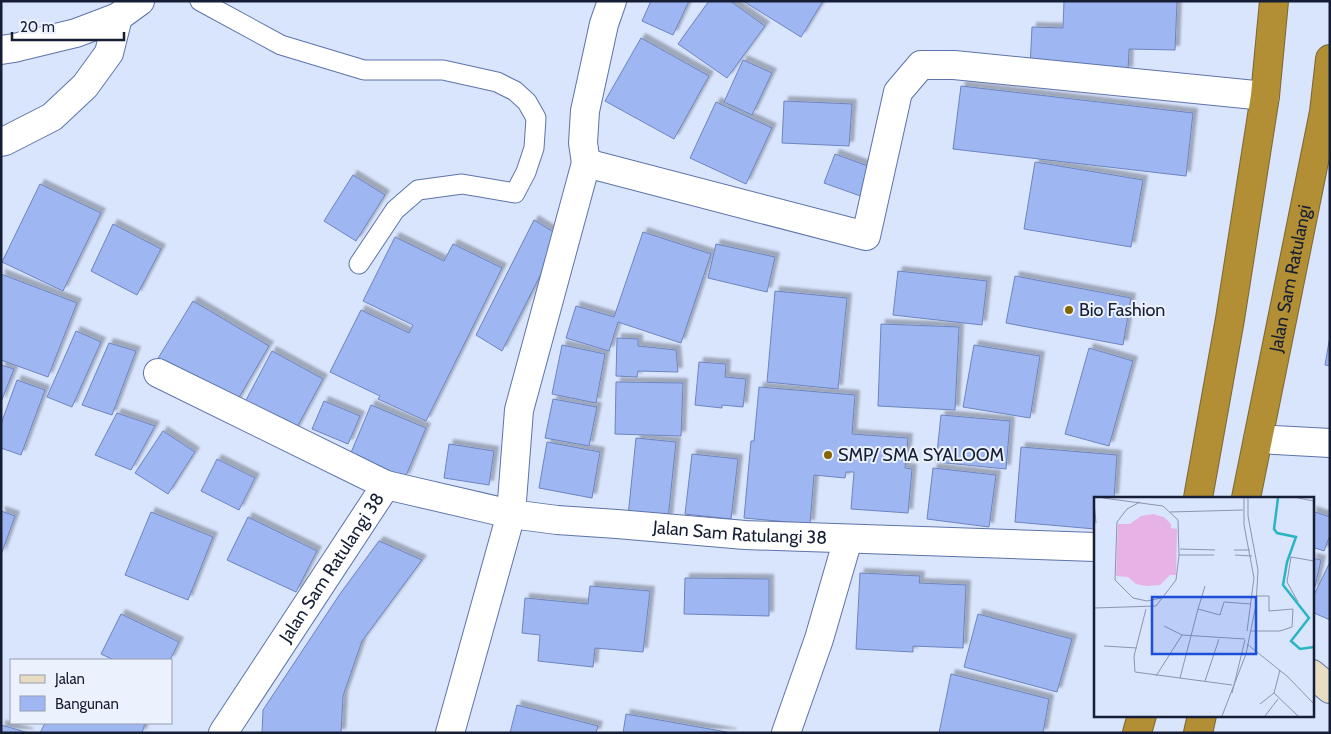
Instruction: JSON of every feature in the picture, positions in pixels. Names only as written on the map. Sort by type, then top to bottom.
[{"type":"highway","points":[[1198,497],[1230,319],[1265,96],[1274,1]]},
{"type":"highway","name":"Jalan Sam Ratulangi","points":[[1246,497],[1324,112],[1330,59]]},
{"type":"highway","points":[[1137,733],[1142,716]]},
{"type":"highway","points":[[1198,733],[1202,716]]},
{"type":"street","points":[[1,50],[76,33],[118,17],[140,1]]},
{"type":"street","points":[[450,733],[511,514],[519,410],[586,163],[584,143],[585,111],[604,24],[612,1]]},
{"type":"street","points":[[1,142],[52,117],[85,86],[109,53],[118,17]]},
{"type":"street","points":[[586,163],[866,236],[898,92],[921,65],[954,65],[1265,96]]},
{"type":"street","points":[[158,373],[386,485]]},
{"type":"street","points":[[1258,439],[1330,443]]},
{"type":"street","name":"Jalan Sam Ratulangi 38","points":[[223,733],[386,485],[511,514],[557,520],[745,535],[1094,547]]},
{"type":"street","name":"Jalan Sam Ratulangi 38","points":[[786,733],[819,639],[848,539]]},
{"type":"street","points":[[1314,676],[1330,689]]},
{"type":"lane","points":[[200,1],[281,45],[364,70],[443,70],[497,82],[515,91],[527,102],[536,118],[534,148],[526,172],[515,193],[462,184],[418,190],[394,210],[359,264]]},
{"type":"building","points":[[651,1],[689,1],[673,35],[642,21]]},
{"type":"building","points":[[709,1],[730,1],[765,26],[727,78],[678,44]]},
{"type":"building","points":[[743,1],[823,1],[801,37]]},
{"type":"building","points":[[1064,1],[1177,1],[1175,50],[1129,49],[1128,71],[1030,67],[1032,27],[1063,28]]},
{"type":"building","points":[[641,38],[709,76],[674,139],[605,101]]},
{"type":"building","points":[[743,60],[772,73],[752,115],[724,102]]},
{"type":"building","points":[[961,86],[1193,113],[1186,176],[953,149]]},
{"type":"building","points":[[784,101],[852,104],[849,146],[782,143]]},
{"type":"building","points":[[716,102],[772,128],[746,184],[690,158]]},
{"type":"building","points":[[835,154],[876,169],[866,198],[824,183]]},
{"type":"building","points":[[1035,162],[1143,180],[1131,247],[1024,229]]},
{"type":"building","points":[[353,175],[385,195],[356,241],[324,221]]},
{"type":"building","points":[[40,184],[101,213],[63,291],[2,262]]},
{"type":"building","points":[[534,220],[560,236],[502,351],[476,335]]},
{"type":"building","points":[[113,224],[161,249],[137,295],[91,271]]},
{"type":"building","points":[[643,232],[711,254],[681,343],[618,322],[609,351],[566,338],[576,306],[614,317]]},
{"type":"building","points":[[395,237],[444,261],[453,244],[502,268],[426,421],[378,399],[380,396],[330,372],[361,310],[409,333],[413,325],[363,301]]},
{"type":"building","points":[[716,244],[775,257],[767,292],[708,278]]},
{"type":"building","points":[[898,271],[987,281],[982,325],[893,315]]},
{"type":"building","points":[[1,274],[77,303],[48,377],[1,360]]},
{"type":"building","name":"Bio Fashion","points":[[1015,276],[1131,298],[1123,345],[1006,323]]},
{"type":"building","points":[[775,291],[847,298],[838,389],[767,382]]},
{"type":"building","points":[[193,301],[269,346],[234,406],[157,360]]},
{"type":"building","points":[[881,324],[959,327],[955,410],[878,406]]},
{"type":"building","points":[[76,331],[101,342],[72,407],[47,397]]},
{"type":"building","points":[[1330,336],[1330,366],[1325,365]]},
{"type":"building","points":[[617,338],[638,339],[638,346],[676,350],[678,372],[638,371],[637,377],[616,376]]},
{"type":"building","points":[[109,343],[136,351],[112,415],[82,405]]},
{"type":"building","points":[[562,345],[605,354],[596,403],[552,394]]},
{"type":"building","points":[[974,345],[1040,356],[1030,418],[963,407]]},
{"type":"building","points":[[1089,348],[1133,361],[1109,446],[1065,434]]},
{"type":"building","points":[[272,351],[323,379],[295,431],[244,404]]},
{"type":"building","points":[[699,362],[726,364],[725,377],[746,379],[743,407],[722,405],[722,408],[695,405]]},
{"type":"building","points":[[1,365],[14,369],[1,402]]},
{"type":"building","points":[[17,380],[45,390],[21,455],[1,448],[1,424]]},
{"type":"building","points":[[616,382],[683,383],[681,436],[615,434]]},
{"type":"building","name":"SMP/ SMA SYALOOM","points":[[759,387],[855,395],[852,434],[908,438],[905,468],[912,469],[908,513],[851,509],[854,472],[846,472],[845,478],[814,475],[810,524],[744,518],[751,441],[754,441]]},
{"type":"building","points":[[553,399],[597,407],[589,446],[545,438]]},
{"type":"building","points":[[324,401],[360,416],[348,444],[312,429]]},
{"type":"building","points":[[371,405],[426,428],[405,478],[350,455]]},
{"type":"building","points":[[117,413],[155,426],[131,470],[95,455]]},
{"type":"building","points":[[941,415],[1010,421],[1006,469],[936,462]]},
{"type":"building","points":[[163,431],[195,452],[168,494],[135,473]]},
{"type":"building","points":[[636,438],[676,442],[668,519],[628,516]]},
{"type":"building","points":[[547,442],[600,452],[592,498],[539,488]]},
{"type":"building","points":[[449,444],[494,451],[489,485],[444,478]]},
{"type":"building","points":[[1021,447],[1117,455],[1114,497],[1094,497],[1094,529],[1015,522]]},
{"type":"building","points":[[692,454],[738,459],[731,519],[685,514]]},
{"type":"building","points":[[217,459],[255,478],[239,510],[201,491]]},
{"type":"building","points":[[933,468],[996,475],[989,527],[927,519]]},
{"type":"building","points":[[1,511],[15,516],[1,555]]},
{"type":"building","points":[[151,512],[213,537],[188,600],[125,575]]},
{"type":"building","points":[[1314,512],[1330,517],[1330,535],[1324,551],[1314,548]]},
{"type":"building","points":[[248,517],[317,551],[296,592],[227,560]]},
{"type":"building","points":[[379,541],[422,560],[362,641],[343,696],[341,733],[262,733],[263,710],[340,594]]},
{"type":"building","points":[[1314,558],[1321,560],[1314,591]]},
{"type":"building","points":[[1330,562],[1330,620],[1314,613],[1314,595]]},
{"type":"building","points":[[860,573],[920,576],[919,583],[966,585],[963,648],[913,646],[913,652],[856,649]]},
{"type":"building","points":[[685,578],[769,579],[769,616],[684,614]]},
{"type":"building","points":[[590,586],[650,591],[643,652],[595,648],[593,667],[538,661],[540,635],[522,633],[525,598],[588,604]]},
{"type":"building","points":[[121,614],[179,642],[170,659],[112,659],[101,654]]},
{"type":"building","points":[[978,614],[1072,639],[1057,692],[964,667]]},
{"type":"building","points":[[951,674],[1049,699],[1043,733],[939,733]]},
{"type":"building","points":[[517,705],[598,726],[596,733],[510,733]]},
{"type":"building","points":[[626,714],[732,733],[623,733]]},
{"type":"building","points":[[44,724],[145,724],[142,733],[40,733]]},
{"type":"building","points":[[1,725],[29,733],[1,733]]},
{"type":"place","name":"Bio Fashion","points":[[1069,310]]},
{"type":"place","name":"SMP/ SMA SYALOOM","points":[[828,455]]}]
